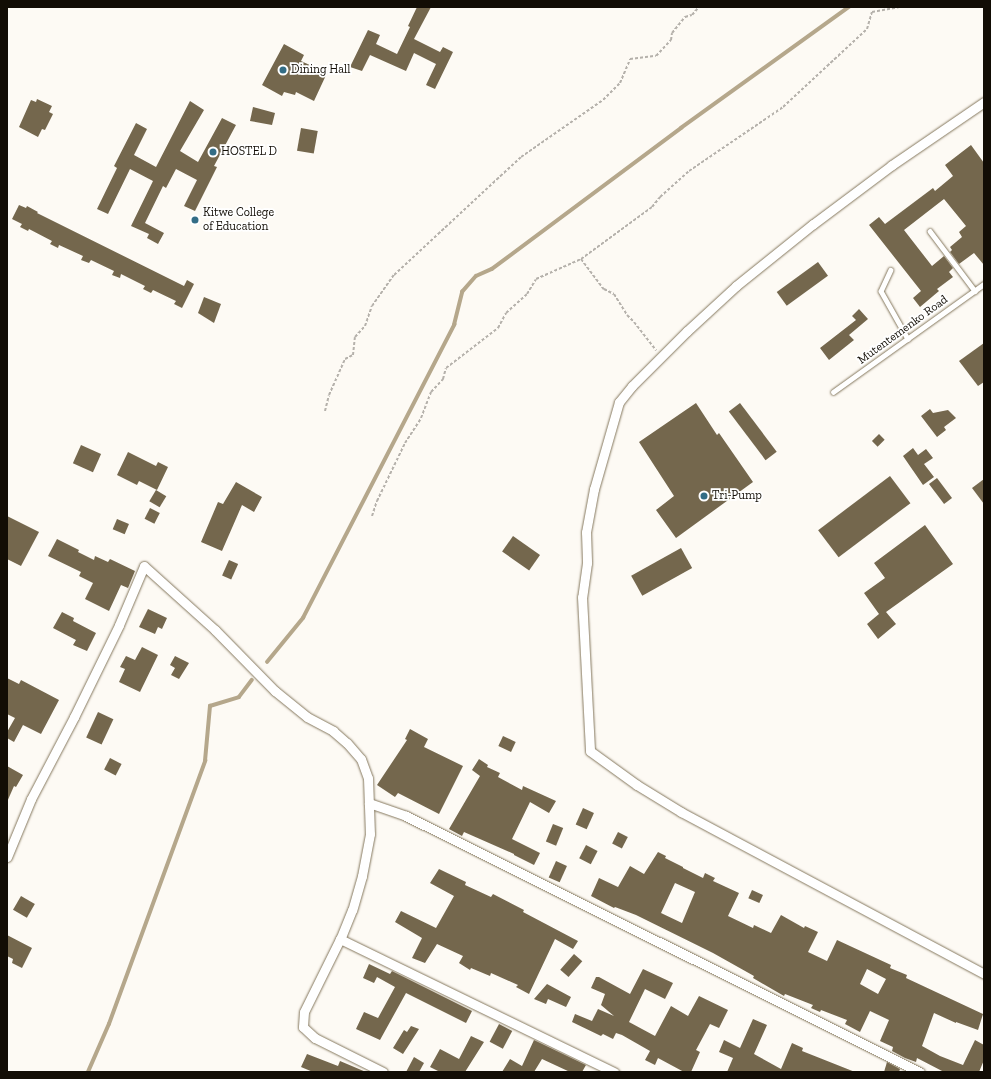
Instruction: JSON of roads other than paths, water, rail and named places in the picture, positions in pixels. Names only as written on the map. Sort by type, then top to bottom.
[{"type":"street","points":[[984,102],[892,165],[812,224],[736,286],[659,358],[619,402],[594,489],[586,532],[587,563],[582,597],[590,751],[637,785],[681,812],[984,974]]},
{"type":"street","points":[[7,857],[31,799],[78,710],[119,625],[144,566],[215,630],[275,692],[307,717],[333,731],[361,758],[368,778],[370,834],[362,876],[352,910],[340,939],[304,1012],[303,1027],[315,1038],[383,1072]]},
{"type":"street","points":[[369,803],[406,816],[920,1072]]},
{"type":"street","points":[[340,939],[614,1072]]},
{"type":"lane","points":[[930,231],[975,291]]},
{"type":"lane","points":[[891,270],[881,291],[908,339]]},
{"type":"lane","name":"Mutentemenko Road","points":[[833,392],[984,284]]},
{"type":"waterway","points":[[267,662],[303,618],[454,325],[462,292],[476,276],[492,269],[681,128],[849,7]]},
{"type":"waterway","points":[[88,1072],[109,1024],[205,761],[210,706],[239,697],[252,680]]},
{"type":"place","name":"Dining Hall","points":[[283,70]]},
{"type":"place","name":"HOSTEL D","points":[[213,152]]},
{"type":"place","name":"Kitwe College of Education","points":[[195,220]]},
{"type":"place","name":"Tri-Pump","points":[[704,496]]}]
